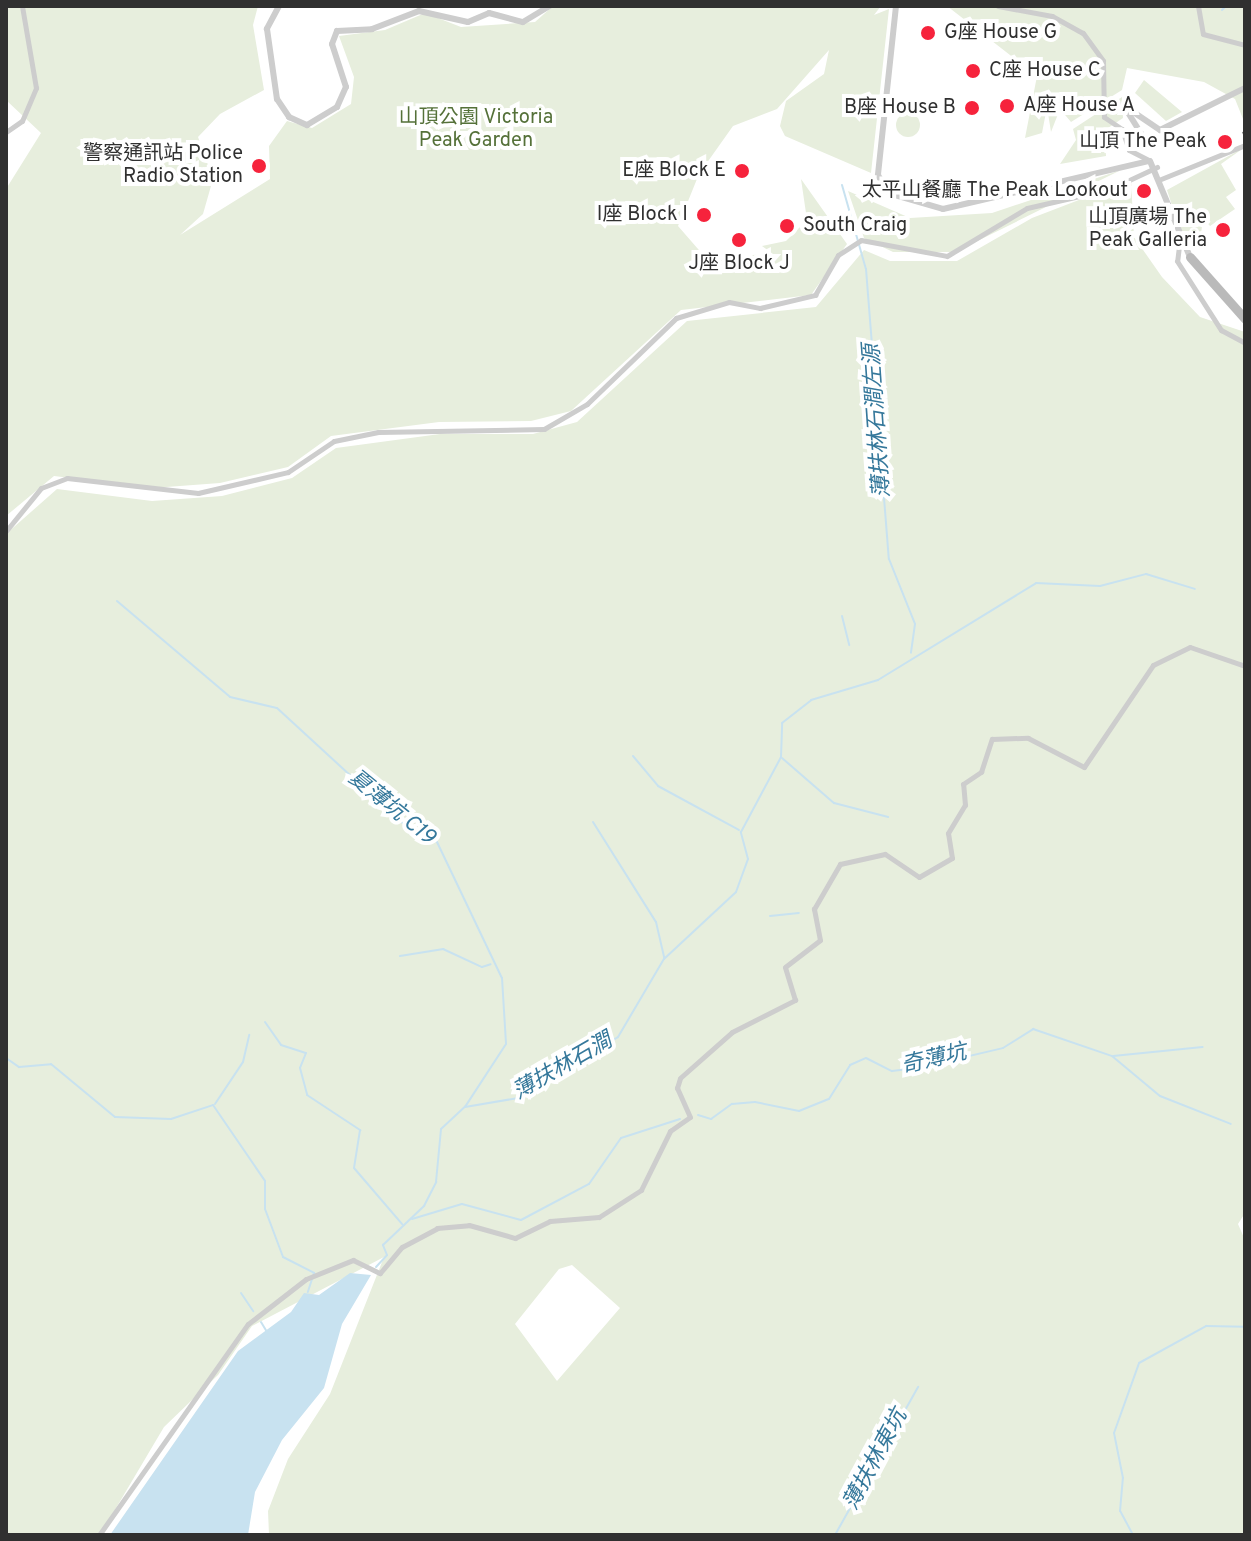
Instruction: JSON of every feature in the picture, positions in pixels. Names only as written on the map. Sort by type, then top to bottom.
[{"type":"main road","points":[[1190,257],[1245,319]]},
{"type":"street","points":[[6,132],[21,123],[35,92],[22,6]]},
{"type":"street","points":[[279,6],[267,29],[277,99],[289,117],[307,125],[337,107],[346,87],[332,44],[337,31],[372,29],[419,11],[468,22],[494,13],[523,22],[550,6]]},
{"type":"street","points":[[896,6],[878,175],[888,193],[943,209],[1150,161]]},
{"type":"street","points":[[998,6],[1052,16],[1083,33],[1102,60],[1103,116],[1123,130],[1129,150],[1157,167],[1180,238],[1190,257]]},
{"type":"street","points":[[1198,6],[1203,34],[1245,45]]},
{"type":"street","points":[[1142,135],[1124,105],[1160,130],[1245,88]]},
{"type":"street","points":[[1161,179],[1245,145]]},
{"type":"street","points":[[6,531],[41,488],[69,478],[157,494],[198,493],[288,472],[334,441],[378,432],[544,429],[587,404],[672,320],[729,302],[760,308],[815,295],[847,246],[861,240],[947,256],[1027,208],[1110,189],[1157,167]]},
{"type":"street","points":[[1180,238],[1180,265],[1221,330],[1245,343]]},
{"type":"street","points":[[99,1535],[243,1331],[254,1319],[310,1277],[359,1262],[374,1273],[430,1229],[469,1225],[515,1238],[550,1221],[599,1217],[634,1196],[649,1181],[670,1131],[690,1117],[677,1088],[680,1078],[732,1032],[795,1000],[785,967],[820,940],[814,909],[842,862],[885,854],[923,875],[954,855],[948,833],[965,805],[963,784],[982,770],[992,739],[1028,738],[1082,768],[1153,665],[1190,647],[1245,666]]},
{"type":"green space","name":"山頂公園 Victoria Peak Garden","points":[[6,6],[258,6],[253,25],[264,90],[220,114],[198,137],[213,179],[203,214],[180,235],[270,179],[269,146],[287,121],[312,128],[351,104],[354,77],[339,36],[385,30],[425,13],[461,27],[535,22],[553,6],[881,6],[874,15],[889,9],[871,173],[785,136],[780,126],[786,101],[824,74],[829,50],[777,109],[733,126],[699,174],[678,226],[705,257],[773,254],[762,246],[786,241],[807,220],[801,179],[847,244],[811,295],[681,310],[571,411],[531,421],[439,422],[331,436],[288,467],[220,483],[153,488],[54,476],[6,516],[6,189],[41,133],[6,100]]},
{"type":"green space","points":[[947,6],[1245,6],[1245,124],[1235,99],[1204,82],[1127,68],[1122,90],[1071,122],[1060,109],[1051,132],[1047,107],[1042,133],[1025,138],[1037,76]]},
{"type":"green space","points":[[1144,80],[1182,112],[1166,121],[1135,93]]},
{"type":"green space","points":[[1122,97],[1123,118],[1105,130],[1106,156],[1060,164],[1076,140],[1073,129]]},
{"type":"green space","points":[[908,113],[919,120],[920,125],[913,136],[908,137],[897,130],[896,125],[903,114]]},
{"type":"green space","points":[[1245,147],[1221,164],[1236,190],[1226,197],[1235,209],[1210,226],[1203,218],[1201,234],[1184,242],[1167,190]]},
{"type":"green space","points":[[1121,170],[955,252],[893,252],[864,238],[848,191],[910,218],[992,213]]},
{"type":"green space","points":[[1131,180],[1134,237],[1162,277],[1200,317],[1245,332],[1245,1213],[1238,1224],[1245,1240],[1245,1535],[269,1535],[268,1511],[288,1459],[330,1394],[384,1257],[252,1326],[218,1375],[164,1427],[100,1535],[6,1535],[6,534],[57,489],[152,501],[222,496],[292,478],[336,448],[440,434],[533,434],[577,422],[687,321],[816,307],[864,250],[890,261],[957,261],[1032,218]],"holes":[[[572,1265],[620,1308],[557,1381],[515,1324],[559,1269]]]},
{"type":"water","points":[[350,1273],[371,1275],[342,1324],[324,1388],[282,1440],[255,1492],[248,1535],[110,1535],[238,1351],[291,1312],[304,1293],[319,1295]]},
{"type":"waterway","points":[[1222,10],[1226,6]]},
{"type":"waterway","name":"薄扶林石澗左源","points":[[842,185],[866,269],[889,559],[915,624],[911,653]]},
{"type":"waterway","points":[[871,355],[881,385],[876,413]]},
{"type":"waterway","name":"薄扶林石澗","points":[[376,1267],[387,1255],[383,1245],[424,1206],[436,1182],[441,1129],[465,1107],[518,1098],[618,1037],[664,959],[736,892],[748,859],[741,832],[781,757],[782,723],[811,700],[878,680],[1036,583],[1100,586],[1146,574],[1195,589]]},
{"type":"waterway","name":"夏薄坑 C19","points":[[117,601],[230,697],[277,708],[401,822],[437,842],[502,978],[506,1044],[465,1107]]},
{"type":"waterway","points":[[842,616],[849,645]]},
{"type":"waterway","points":[[633,756],[658,786],[739,830]]},
{"type":"waterway","points":[[782,758],[834,803],[888,817]]},
{"type":"waterway","points":[[593,822],[656,922],[664,958]]},
{"type":"waterway","points":[[770,916],[799,913]]},
{"type":"waterway","points":[[400,956],[443,949],[482,967],[491,964]]},
{"type":"waterway","points":[[265,1022],[281,1045],[306,1053],[300,1068],[307,1095],[360,1130],[354,1168],[402,1224]]},
{"type":"waterway","name":"奇薄坑","points":[[698,1115],[711,1119],[732,1104],[755,1102],[799,1111],[829,1099],[850,1065],[866,1058],[892,1071],[918,1068],[1003,1048],[1033,1029],[1112,1056],[1160,1096],[1231,1124]]},
{"type":"waterway","points":[[215,1104],[243,1062],[249,1035]]},
{"type":"waterway","points":[[1113,1056],[1203,1047]]},
{"type":"waterway","points":[[6,1058],[19,1067],[51,1064],[115,1117],[171,1119],[213,1105],[265,1181],[265,1209],[283,1257],[314,1273],[308,1292]]},
{"type":"waterway","points":[[412,1219],[462,1204],[521,1220],[589,1184],[621,1138],[680,1119]]},
{"type":"waterway","points":[[241,1293],[253,1311]]},
{"type":"waterway","points":[[261,1322],[267,1332]]},
{"type":"waterway","points":[[1133,1535],[1120,1511],[1123,1478],[1114,1433],[1139,1363],[1206,1326],[1245,1327]]},
{"type":"waterway","name":"薄扶林東坑","points":[[835,1535],[918,1387]]},
{"type":"place","name":"G座 House G","points":[[928,33]]},
{"type":"place","name":"C座 House C","points":[[973,71]]},
{"type":"place","name":"A座 House A","points":[[1007,106]]},
{"type":"place","name":"B座 House B","points":[[972,108]]},
{"type":"place","name":"山頂 The Peak","points":[[1225,142]]},
{"type":"place","name":"警察通訊站 Police Radio Station","points":[[259,166]]},
{"type":"place","name":"E座 Block E","points":[[742,171]]},
{"type":"place","name":"太平山餐廳 The Peak Lookout","points":[[1144,191]]},
{"type":"place","name":"I座 Block I","points":[[704,215]]},
{"type":"place","name":"South Craig","points":[[787,226]]},
{"type":"place","name":"山頂廣場 The Peak Galleria","points":[[1223,230]]},
{"type":"place","name":"J座 Block J","points":[[739,240]]}]
